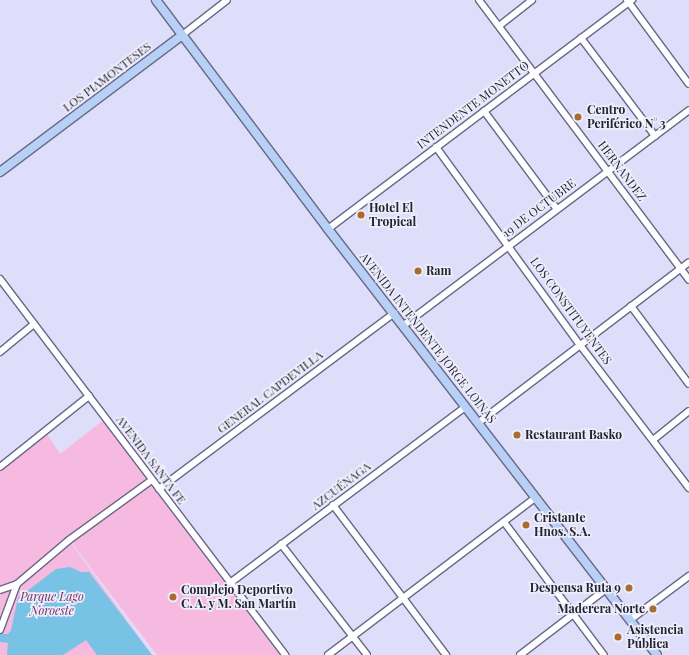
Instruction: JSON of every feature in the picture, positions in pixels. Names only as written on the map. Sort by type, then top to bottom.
[{"type":"main road","name":"AVENIDA INTENDENTE JORGE LOINAS","points":[[156,0],[181,36],[328,229],[404,325],[535,498],[657,655]]},
{"type":"main road","name":"LOS PIAMONTESES","points":[[0,172],[181,36]]},
{"type":"street","name":"LOS PIAMONTESES","points":[[181,36],[227,0]]},
{"type":"street","name":"HERNANDEZ","points":[[479,0],[689,280]]},
{"type":"street","points":[[499,26],[532,0]]},
{"type":"street","points":[[629,1],[689,84]]},
{"type":"street","name":"INTENDENTE MONETTO","points":[[328,229],[629,1]]},
{"type":"street","points":[[581,38],[655,136]]},
{"type":"street","name":"19 DE OCTUBRE","points":[[404,325],[556,208],[689,110]]},
{"type":"street","points":[[484,111],[556,208]]},
{"type":"street","name":"LOS CONSTITUYENTES","points":[[436,147],[509,244],[580,345],[689,488]]},
{"type":"street","points":[[478,423],[689,262]]},
{"type":"street","name":"AVENIDA SANTA FE","points":[[0,279],[285,655]]},
{"type":"street","points":[[631,306],[689,384]]},
{"type":"street","name":"GENERAL CAPDEVILLA","points":[[159,489],[394,313]]},
{"type":"street","points":[[0,352],[34,324]]},
{"type":"street","points":[[0,467],[89,396]]},
{"type":"street","name":"AZCUÉNAGA","points":[[230,583],[466,407]]},
{"type":"street","points":[[652,440],[689,411]]},
{"type":"street","points":[[0,590],[17,584],[69,540],[152,480]]},
{"type":"street","points":[[328,655],[535,498]]},
{"type":"street","points":[[333,505],[446,655]]},
{"type":"street","points":[[504,522],[604,655]]},
{"type":"street","points":[[281,544],[367,655]]},
{"type":"street","points":[[630,620],[689,576]]},
{"type":"street","points":[[0,630],[3,617],[17,584]]},
{"type":"street","points":[[520,655],[606,589]]},
{"type":"street","points":[[0,609],[3,617]]},
{"type":"green space","name":"Parque Lago Noroeste","points":[[106,418],[152,480],[69,540],[152,655],[0,655],[0,467],[45,431],[60,454]]},
{"type":"green space","name":"Complejo Deportivo C. A. y M. San Martín","points":[[150,484],[280,655],[157,655],[72,543]]},
{"type":"water","points":[[70,567],[81,572],[89,572],[152,655],[97,655],[86,640],[63,655],[7,655],[8,643],[0,642],[0,634],[8,634],[11,630],[18,598],[56,569]]},
{"type":"place","name":"Centro Periférico N° 3","points":[[578,117]]},
{"type":"place","name":"Hotel El Tropical","points":[[361,215]]},
{"type":"place","name":"Ram","points":[[418,271]]},
{"type":"place","name":"Restaurant Basko","points":[[517,435]]},
{"type":"place","name":"Cristante Hnos. S.A.","points":[[526,525]]},
{"type":"place","name":"Despensa Ruta 9","points":[[629,588]]},
{"type":"place","name":"Complejo Deportivo C. A. y M. San Martín","points":[[173,597]]},
{"type":"place","name":"Maderera Norte","points":[[653,609]]},
{"type":"place","name":"Asistencia Pública","points":[[618,637]]}]
